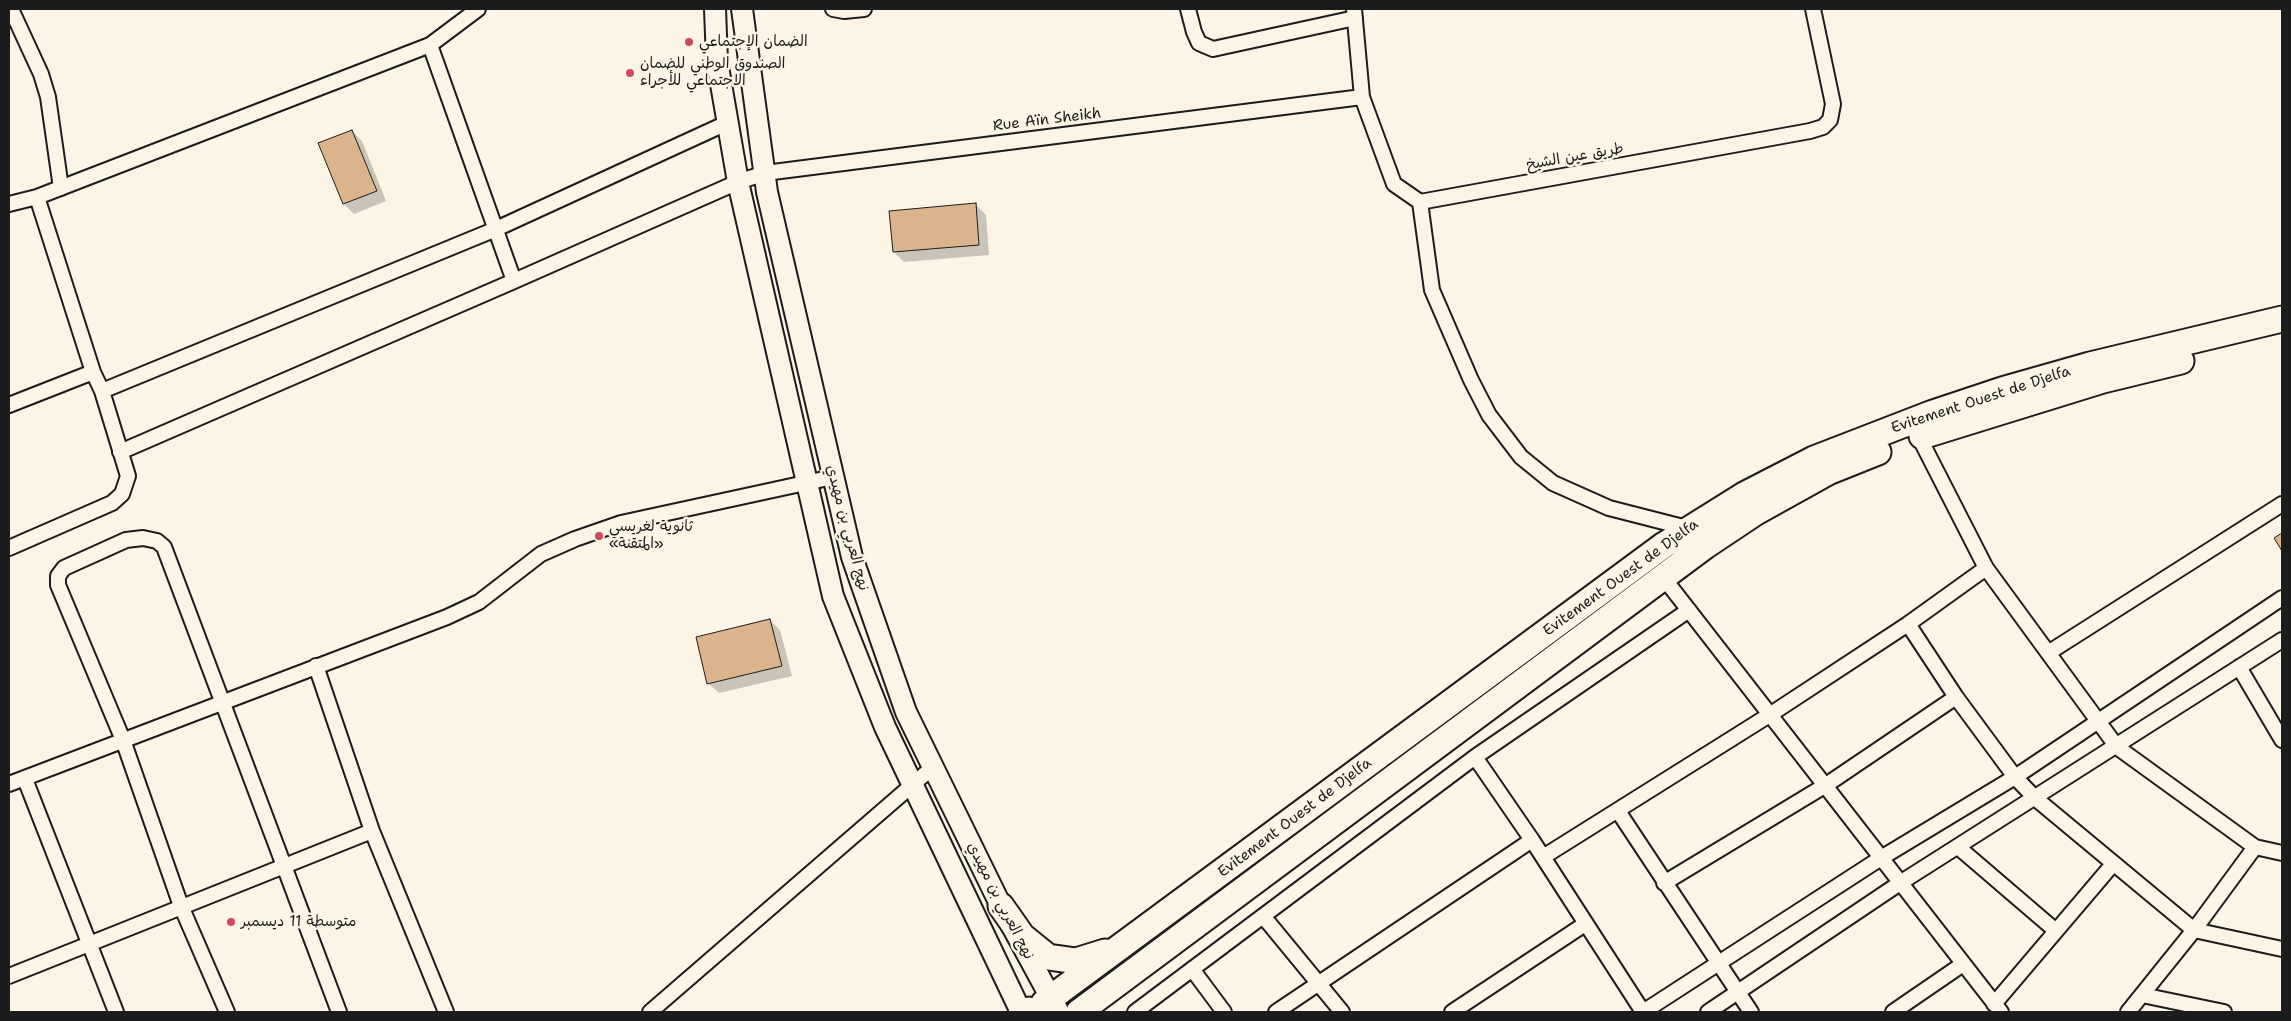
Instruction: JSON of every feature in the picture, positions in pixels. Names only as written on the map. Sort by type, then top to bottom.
[{"type":"highway","name":"Evitement Ouest de Djelfa","points":[[1043,1009],[1756,512],[1828,472],[2002,390],[2090,365],[2282,318]]},
{"type":"highway","name":"Evitement Ouest de Djelfa","points":[[1043,1009],[1126,944],[1689,528],[1744,495],[1814,459],[1916,429],[2282,336]]},
{"type":"highway","points":[[1001,906],[1022,936],[1048,956],[1076,961],[1126,944]]},
{"type":"main road","name":"نهج العربي بن مهيدي","points":[[715,9],[717,61],[738,182],[833,596],[885,727],[912,784],[1043,1009]]},
{"type":"main road","name":"نهج العربي بن مهيدي","points":[[742,9],[767,192],[852,557],[906,712],[1001,906],[1043,1009]]},
{"type":"main road","points":[[797,442],[824,438]]},
{"type":"street","points":[[11,9],[41,74],[48,97],[61,188]]},
{"type":"street","points":[[9,204],[37,197],[61,188],[430,45],[478,9]]},
{"type":"street","points":[[833,9],[844,11],[864,9]]},
{"type":"street","points":[[1188,9],[1199,43],[1213,49],[1354,13],[1362,97],[1394,184],[1420,202],[1432,290],[1471,380],[1489,416],[1521,458],[1553,483],[1609,508],[1689,528],[1705,546]]},
{"type":"street","name":"طريق عين الشيخ","points":[[1420,202],[1801,133],[1823,127],[1830,120],[1833,104],[1813,9]]},
{"type":"street","points":[[430,45],[514,281]]},
{"type":"street","name":"Rue Aïn Sheikh","points":[[120,452],[738,182],[765,173],[1362,97]]},
{"type":"street","points":[[102,392],[496,229],[728,122]]},
{"type":"street","points":[[9,548],[112,503],[122,494],[128,476],[37,197]]},
{"type":"street","points":[[9,405],[93,372]]},
{"type":"street","points":[[1916,429],[1986,568],[2117,747],[2255,847],[2282,853]]},
{"type":"street","points":[[9,784],[446,617],[480,602],[541,554],[575,539],[620,523],[806,482],[833,478]]},
{"type":"street","points":[[2048,653],[2282,504]]},
{"type":"street","points":[[227,1012],[182,906],[123,740],[58,585],[58,576],[64,568],[126,540],[143,538],[157,541],[164,547],[224,702],[339,1012]]},
{"type":"street","points":[[1543,857],[1771,714],[1908,624],[1986,568]]},
{"type":"street","points":[[1663,577],[1997,1008],[2056,931],[2113,864]]},
{"type":"street","points":[[1475,757],[1532,840],[1643,1012],[1881,858],[2015,777],[2097,720],[2282,598]]},
{"type":"street","points":[[1135,1012],[1475,757],[1689,610]]},
{"type":"street","points":[[1908,624],[1956,697],[2015,777],[2035,798],[2194,930],[2282,949]]},
{"type":"street","points":[[1708,1012],[1900,883],[2117,747],[2282,640]]},
{"type":"street","points":[[316,666],[372,831],[446,1012]]},
{"type":"street","points":[[2238,667],[2282,740]]},
{"type":"street","points":[[1664,883],[1826,785],[1956,697]]},
{"type":"street","points":[[650,1012],[933,767]]},
{"type":"street","points":[[25,779],[116,1012]]},
{"type":"street","points":[[1618,811],[1751,1012]]},
{"type":"street","points":[[9,976],[372,831]]},
{"type":"street","points":[[1276,1012],[1532,840]]},
{"type":"street","points":[[1958,847],[2056,931]]},
{"type":"street","points":[[2128,1012],[2194,930],[2255,847]]},
{"type":"street","points":[[1263,916],[1342,1012]]},
{"type":"street","points":[[1452,1012],[1585,924]]},
{"type":"street","points":[[1893,1012],[1963,964]]},
{"type":"street","points":[[1192,969],[1224,1012]]},
{"type":"street","points":[[2142,995],[2224,1012]]},
{"type":"building","points":[[352,130],[377,191],[343,204],[318,143]]},
{"type":"building","points":[[976,203],[979,245],[893,252],[889,211]]},
{"type":"building","points":[[2282,533],[2282,551],[2274,538]]},
{"type":"building","points":[[770,619],[782,666],[707,684],[696,637]]},
{"type":"place","name":"الضمان الإجتماعي","points":[[689,42]]},
{"type":"place","name":"الصندوق الوطني للضمان الاجتماعي للأجراء","points":[[630,73]]},
{"type":"place","name":"ثانوية لغريسي «المتقنة»","points":[[599,536]]},
{"type":"place","name":"متوسطة 11 ديسمبر","points":[[231,922]]}]
